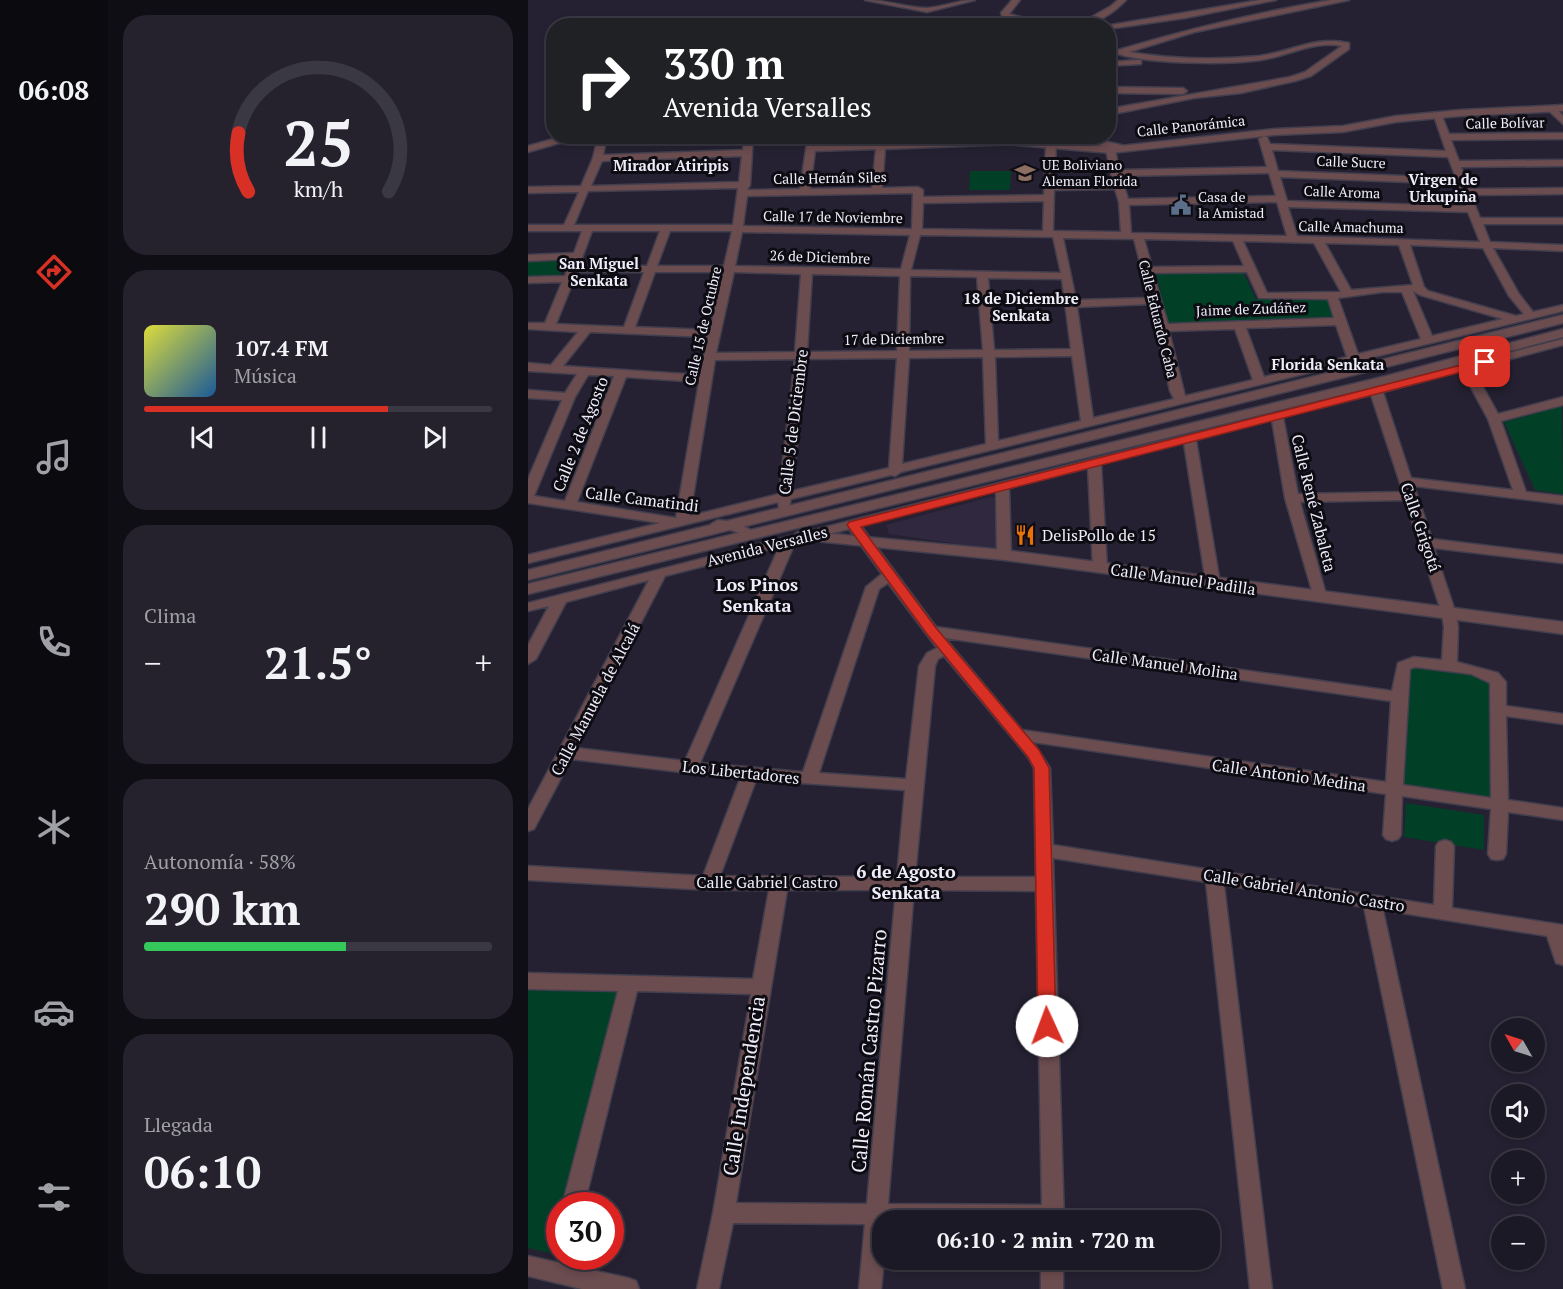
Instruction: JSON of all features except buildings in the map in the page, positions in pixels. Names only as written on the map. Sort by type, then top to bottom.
[{"type":"street","points":[[869,0],[927,10],[971,0]]},
{"type":"street","points":[[1016,0],[1005,13],[1019,18]]},
{"type":"street","points":[[1095,18],[1122,0]]},
{"type":"street","points":[[1240,0],[1253,5]]},
{"type":"street","points":[[1116,26],[1253,5],[1272,0]]},
{"type":"street","points":[[1116,111],[1271,84],[1308,74],[1346,45],[1321,44],[1257,58],[1132,57],[1121,52],[1194,30],[1246,20],[1277,10],[1345,0]]},
{"type":"street","points":[[1116,64],[1140,62],[1150,57]]},
{"type":"street","points":[[1116,90],[1168,92],[1203,89],[1215,93]]},
{"type":"street","points":[[1557,109],[1563,121]]},
{"type":"street","name":"Calle Panorámica","points":[[1044,144],[1111,150],[1263,133],[1343,129],[1388,121],[1481,111],[1557,109]]},
{"type":"street","points":[[1438,116],[1486,244],[1521,305],[1531,316]]},
{"type":"street","points":[[1263,133],[1293,240]]},
{"type":"street","name":"Calle Bolívar","points":[[1447,137],[1563,136]]},
{"type":"street","points":[[528,149],[548,144]]},
{"type":"street","points":[[568,228],[598,158],[601,144]]},
{"type":"street","name":"Calle 15 de Octubre","points":[[682,522],[705,379],[731,269],[749,144]]},
{"type":"street","points":[[805,191],[812,144]]},
{"type":"street","points":[[812,148],[930,144]]},
{"type":"street","points":[[1105,144],[1123,148]]},
{"type":"street","points":[[877,190],[881,145]]},
{"type":"street","points":[[1051,145],[1052,234],[1066,276],[1088,425]]},
{"type":"street","points":[[1267,147],[1455,159],[1563,163]]},
{"type":"street","points":[[1111,150],[1124,202],[1126,235]]},
{"type":"street","points":[[598,158],[748,153]]},
{"type":"street","name":"Calle Sucre","points":[[1115,173],[1274,172],[1462,181]]},
{"type":"street","points":[[1051,187],[1120,186]]},
{"type":"street","name":"Calle Hernán Siles","points":[[528,190],[877,190],[918,195],[1050,198]]},
{"type":"street","points":[[1466,192],[1563,191]]},
{"type":"street","points":[[895,472],[903,354],[905,274],[918,225],[918,195]]},
{"type":"street","name":"Calle Aroma","points":[[1124,202],[1283,201],[1472,209]]},
{"type":"street","points":[[1476,221],[1563,221]]},
{"type":"street","points":[[549,327],[588,227]]},
{"type":"street","points":[[628,329],[666,227]]},
{"type":"street","name":"Calle 17 de Noviembre","points":[[528,228],[666,227],[1138,236]]},
{"type":"street","name":"Calle Amachuma","points":[[1138,236],[1403,241],[1563,248]]},
{"type":"street","name":"Calle Eduardo Caba","points":[[1138,236],[1163,328],[1176,391],[1182,402]]},
{"type":"street","points":[[1237,238],[1263,296],[1332,296],[1419,288]]},
{"type":"street","points":[[1318,240],[1347,293]]},
{"type":"street","points":[[1403,241],[1419,288],[1424,293],[1517,320]]},
{"type":"street","points":[[528,258],[577,256]]},
{"type":"street","name":"26 de Diciembre","points":[[528,280],[571,274],[650,269],[1066,276]]},
{"type":"street","points":[[1146,270],[1250,269]]},
{"type":"street","name":"Calle 5 de Diciembre","points":[[690,767],[789,522],[807,272]]},
{"type":"street","points":[[982,274],[992,448]]},
{"type":"street","points":[[1406,288],[1428,341]]},
{"type":"street","points":[[1332,296],[1354,360]]},
{"type":"street","points":[[1070,304],[1155,302]]},
{"type":"street","name":"Avenida Versalles","points":[[528,607],[660,573],[789,522],[895,472],[1563,308]]},
{"type":"street","name":"Avenida Versalles","points":[[528,589],[750,533],[1563,319]]},
{"type":"street","name":"Jaime de Zudáñez","points":[[1163,328],[1341,321]]},
{"type":"street","points":[[1239,324],[1260,382]]},
{"type":"street","points":[[528,326],[716,334]]},
{"type":"street","points":[[554,369],[587,328]]},
{"type":"street","name":"Avenida Versalles","points":[[528,575],[730,525],[789,522],[1367,385],[1563,333]]},
{"type":"street","name":"Avenida Versalles","points":[[528,559],[682,522],[789,522],[853,525],[1563,342]]},
{"type":"street","name":"17 de Diciembre","points":[[711,357],[1077,352]]},
{"type":"street","points":[[528,367],[705,379]]},
{"type":"street","points":[[1466,367],[1494,419],[1521,495]]},
{"type":"street","points":[[528,497],[569,397],[584,372]]},
{"type":"street","name":"Calle 2 de Agosto","points":[[569,506],[621,374]]},
{"type":"street","name":"Calle Grigotá","points":[[1376,390],[1410,496],[1428,543],[1449,614],[1451,627],[1449,666]]},
{"type":"street","points":[[528,394],[569,397]]},
{"type":"street","points":[[1494,419],[1563,401]]},
{"type":"street","name":"Calle René Zabaleta","points":[[1277,416],[1292,498],[1320,598]]},
{"type":"street","points":[[1190,439],[1213,584]]},
{"type":"street","points":[[1094,463],[1100,568]]},
{"type":"street","points":[[1405,481],[1563,500]]},
{"type":"street","points":[[1002,485],[1004,555]]},
{"type":"street","points":[[1292,498],[1410,496]]},
{"type":"street","name":"Calle Camatindi","points":[[528,497],[569,506],[682,522],[730,525],[750,533]]},
{"type":"street","name":"Calle Manuel Padilla","points":[[789,522],[864,542],[1004,555],[1563,628]]},
{"type":"street","points":[[853,525],[931,631],[1034,754],[1042,768],[1043,884],[1053,1210]]},
{"type":"street","points":[[1428,543],[1563,559]]},
{"type":"street","name":"Calle Manuela de Alcalá","points":[[528,825],[568,753],[660,573]]},
{"type":"street","points":[[809,778],[873,587],[890,576]]},
{"type":"street","points":[[528,659],[561,598]]},
{"type":"street","name":"Calle Manuel Molina","points":[[931,631],[1399,697]]},
{"type":"street","name":"Calle Román Castro Pizarro","points":[[878,1210],[914,785],[927,666],[933,656],[947,649]]},
{"type":"street","points":[[1392,835],[1401,671],[1407,663],[1414,662],[1483,672],[1496,678],[1498,682],[1500,805],[1497,854]]},
{"type":"street","points":[[1498,710],[1563,719]]},
{"type":"street","name":"Calle Antonio Medina","points":[[1016,734],[1563,814]]},
{"type":"street","name":"Los Libertadores","points":[[568,753],[750,774],[914,785]]},
{"type":"street","points":[[709,883],[750,774]]},
{"type":"street","points":[[1443,913],[1445,846]]},
{"type":"street","name":"Calle Gabriel Antonio Castro","points":[[1044,850],[1559,931]]},
{"type":"street","name":"Calle Gabriel Castro","points":[[528,873],[709,883],[1043,884]]},
{"type":"street","points":[[1214,876],[1261,1289]]},
{"type":"street","name":"Calle Independencia","points":[[708,1289],[724,1213],[779,883]]},
{"type":"street","points":[[1372,900],[1454,1289]]},
{"type":"street","points":[[1559,931],[1563,958]]},
{"type":"street","points":[[528,981],[760,987]]},
{"type":"street","points":[[577,1192],[630,983]]},
{"type":"street","points":[[724,1213],[872,1213]]},
{"type":"street","points":[[528,1266],[546,1265]]},
{"type":"street","points":[[576,1270],[628,1289]]},
{"type":"street","name":"Calle Román Castro Pizarro","points":[[870,1289],[872,1270]]},
{"type":"street","points":[[1052,1270],[1052,1289]]},
{"type":"shaded area","points":[[990,497],[1001,499],[1000,550],[889,534],[886,525]]},
{"type":"green space","points":[[970,171],[1011,171],[1010,190],[969,190]]},
{"type":"green space","points":[[567,258],[560,276],[528,276],[528,260]]},
{"type":"green space","points":[[1243,272],[1256,299],[1327,299],[1334,319],[1168,324],[1156,273]]},
{"type":"green space","points":[[1562,406],[1563,494],[1535,490],[1504,422]]},
{"type":"green space","points":[[1419,666],[1478,674],[1491,680],[1490,798],[1400,784],[1409,669]]},
{"type":"green space","points":[[1406,803],[1484,815],[1484,850],[1404,837]]},
{"type":"green space","points":[[528,988],[620,990],[570,1192],[546,1192],[546,1252],[528,1248]]},
{"type":"place","name":"UE Boliviano Aleman Florida","points":[[1025,173]]},
{"type":"place","name":"Casa de la Amistad","points":[[1181,205]]},
{"type":"place","name":"DelisPollo de 15","points":[[1025,535]]},
{"type":"district","name":"Mirador Atiripis","points":[[671,166]]},
{"type":"district","name":"Virgen de Urkupiña","points":[[1443,188]]},
{"type":"district","name":"San Miguel Senkata","points":[[599,272]]},
{"type":"district","name":"18 de Diciembre Senkata","points":[[1021,308]]},
{"type":"district","name":"Florida Senkata","points":[[1328,365]]},
{"type":"district","name":"Los Pinos Senkata","points":[[757,595]]},
{"type":"district","name":"6 de Agosto Senkata","points":[[906,882]]},
{"type":"route","points":[[1047,1026],[1042,768],[1034,754],[931,631],[853,525],[1485,362]]}]
